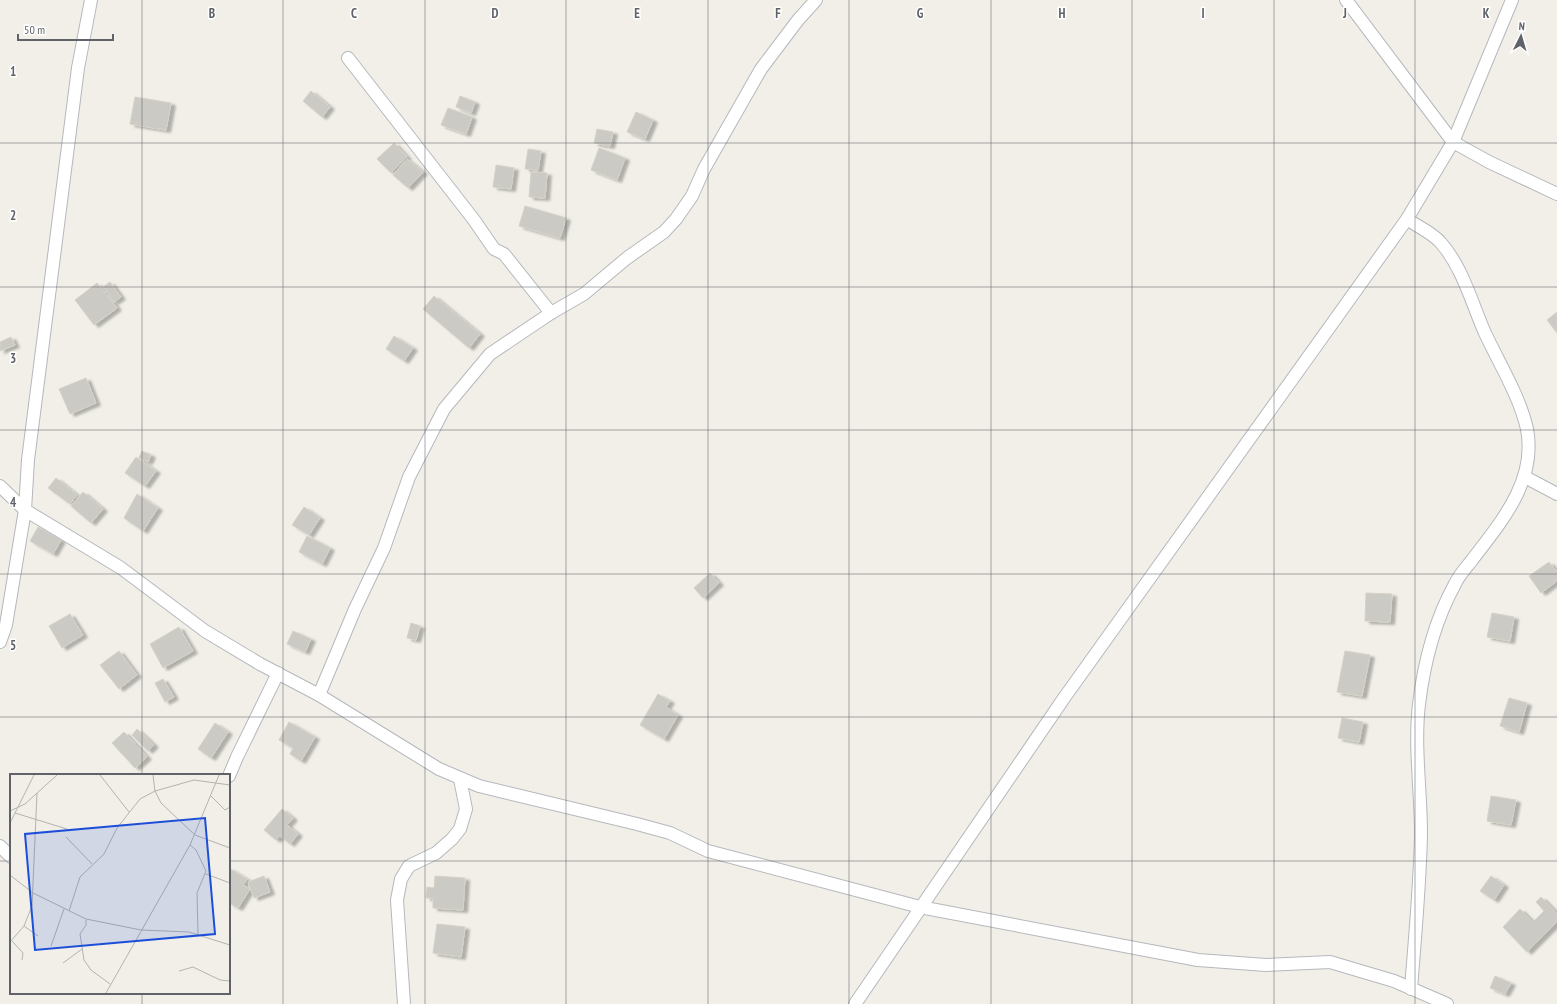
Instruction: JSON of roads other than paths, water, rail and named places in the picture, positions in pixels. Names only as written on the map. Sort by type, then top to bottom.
[{"type":"street","points":[[0,642],[6,625],[25,510],[28,460],[78,68],[91,0]]},
{"type":"street","points":[[319,695],[355,609],[384,548],[410,477],[444,409],[490,354],[551,313],[584,294],[627,258],[664,232],[676,219],[692,196],[704,169],[761,69],[798,20],[816,0]]},
{"type":"street","points":[[1346,0],[1453,142],[1489,162],[1557,194]]},
{"type":"street","points":[[855,1004],[1064,698],[1407,219],[1453,142],[1512,0]]},
{"type":"street","points":[[348,58],[474,220],[494,249],[504,254],[551,313]]},
{"type":"street","points":[[1407,219],[1441,242],[1456,265],[1522,410],[1527,431],[1528,456],[1525,477],[1517,496],[1497,527],[1456,582],[1443,607],[1432,640],[1419,704],[1417,758],[1421,833],[1411,989]]},
{"type":"street","points":[[1525,477],[1557,494]]},
{"type":"street","points":[[0,486],[25,510],[120,568],[205,631],[319,695],[439,768],[460,779],[479,786],[670,833],[708,851],[920,907],[1198,960],[1266,965],[1330,962],[1394,981],[1447,1004]]},
{"type":"street","points":[[230,774],[278,673]]},
{"type":"street","points":[[404,1004],[397,900],[401,879],[409,866],[436,853],[452,839],[460,829],[466,809],[460,779]]},
{"type":"street","points":[[0,846],[10,856]]}]
